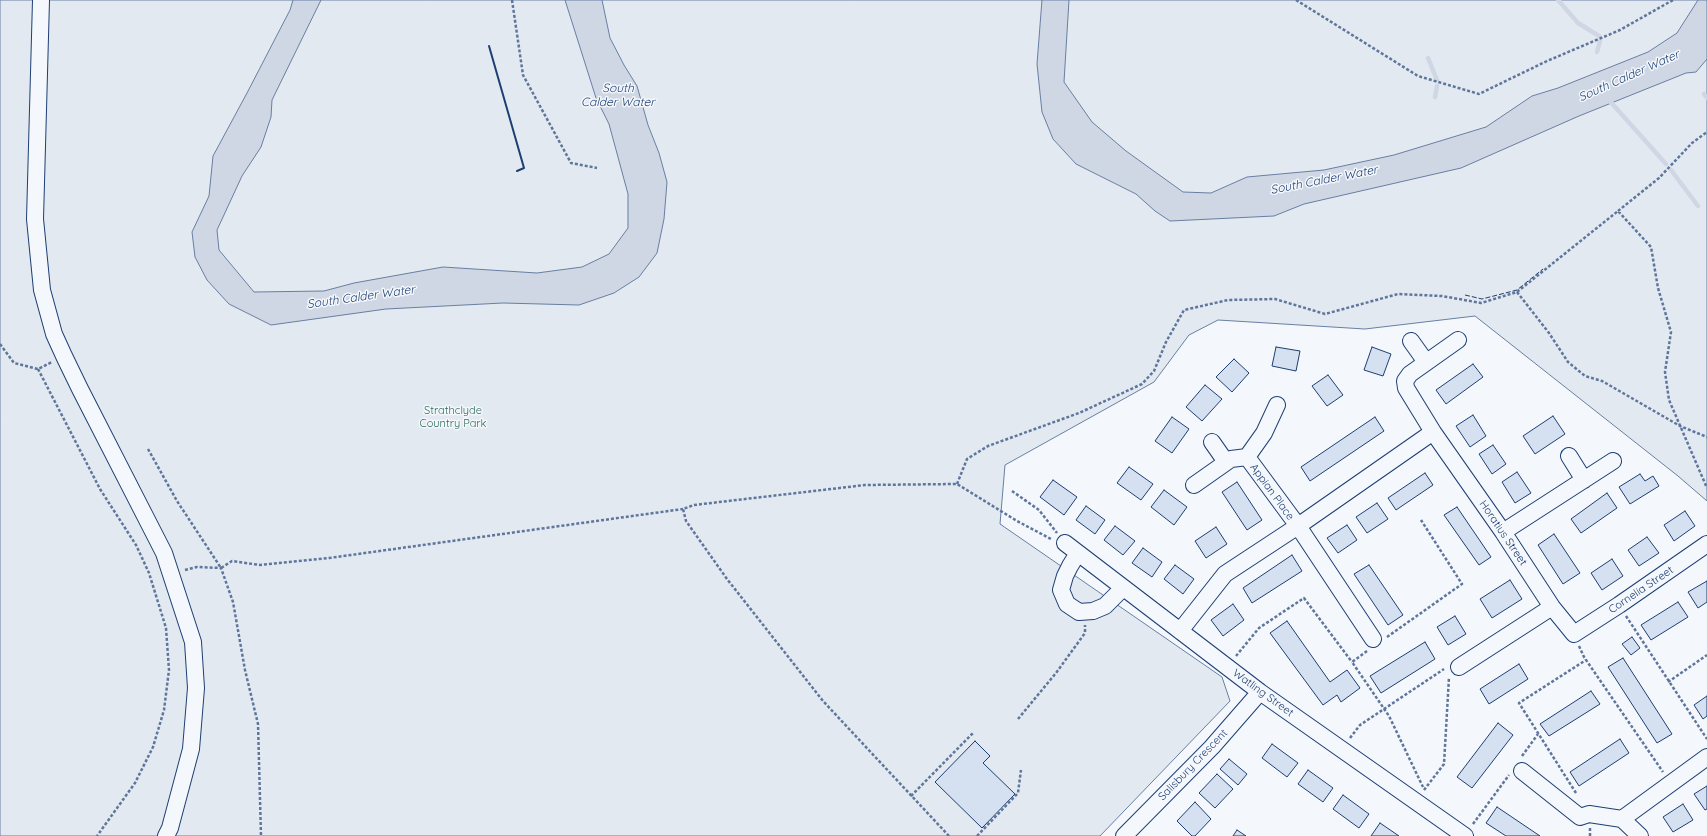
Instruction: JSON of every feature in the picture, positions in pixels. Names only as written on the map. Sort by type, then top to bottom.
[{"type":"street","points":[[41,0],[35,219],[42,290],[54,334],[64,356],[164,553],[193,642],[196,688],[191,750],[170,828],[166,836]]},
{"type":"street","name":"Horatius Street","points":[[1458,340],[1410,374],[1405,381],[1406,388],[1433,432],[1503,532],[1552,607],[1574,634]]},
{"type":"street","points":[[1411,341],[1426,362]]},
{"type":"street","name":"Appian Place","points":[[1194,485],[1230,459],[1247,457],[1264,433],[1277,405]]},
{"type":"street","points":[[1180,631],[1225,574],[1298,526],[1433,432]]},
{"type":"street","points":[[1212,442],[1226,462]]},
{"type":"street","points":[[1569,456],[1584,480]]},
{"type":"street","name":"Appian Place","points":[[1247,457],[1298,526]]},
{"type":"street","points":[[1503,532],[1613,461]]},
{"type":"street","points":[[1298,526],[1376,642]]},
{"type":"street","name":"Watling Street","points":[[1062,543],[1078,553],[1260,692],[1465,836]]},
{"type":"street","name":"Cornelia Street","points":[[1574,634],[1619,605],[1707,544]]},
{"type":"street","points":[[1078,553],[1065,576],[1061,590],[1067,604],[1079,612],[1093,611],[1105,606],[1123,588]]},
{"type":"street","points":[[1454,666],[1552,607]]},
{"type":"street","name":"Salisbury Crescent","points":[[1124,836],[1212,747],[1260,692]]},
{"type":"street","points":[[1622,819],[1670,782],[1707,757]]},
{"type":"street","points":[[1518,767],[1580,817],[1589,814],[1622,819],[1640,836]]},
{"type":"path","points":[[512,0],[523,75],[571,163],[597,168]]},
{"type":"path","points":[[1296,0],[1418,76],[1479,94],[1547,61],[1620,30],[1673,0]]},
{"type":"path","points":[[957,484],[966,460],[988,446],[1079,413],[1142,384],[1154,371],[1166,342],[1184,310],[1228,300],[1275,299],[1325,314],[1398,294],[1442,296],[1481,303],[1517,292],[1659,178],[1692,143],[1707,132]]},
{"type":"path","points":[[1618,211],[1651,247],[1658,288],[1671,332],[1665,372],[1669,400],[1707,488]]},
{"type":"path","points":[[1517,292],[1549,333],[1568,362],[1585,376],[1602,381],[1680,426],[1707,437]]},
{"type":"path","points":[[0,344],[14,363],[38,368],[64,356]]},
{"type":"path","points":[[38,368],[100,489],[136,545],[149,573],[166,628],[169,670],[164,710],[153,747],[135,783],[97,836]]},
{"type":"path","points":[[148,449],[177,501],[221,568],[233,602],[245,670],[258,724],[261,836]]},
{"type":"path","points":[[171,574],[197,567],[221,568],[232,561],[260,565],[330,558],[683,509],[694,505],[865,485],[957,484],[1017,521],[1062,543]]},
{"type":"path","points":[[1012,491],[1039,510],[1062,543]]},
{"type":"path","points":[[683,509],[686,521],[727,579],[823,702],[949,836]]},
{"type":"path","points":[[1352,662],[1376,642],[1462,584],[1421,520]]},
{"type":"path","points":[[1236,656],[1259,628],[1304,598],[1352,662],[1384,709],[1424,790],[1430,795]]},
{"type":"path","points":[[1619,605],[1707,740]]},
{"type":"path","points":[[1018,719],[1056,673],[1086,633],[1085,612]]},
{"type":"path","points":[[1574,634],[1586,660],[1670,782]]},
{"type":"path","points":[[1668,682],[1707,655]]},
{"type":"path","points":[[1576,794],[1519,703],[1586,660]]},
{"type":"path","points":[[1341,749],[1360,725],[1454,666]]},
{"type":"path","points":[[1424,790],[1444,764],[1454,666]]},
{"type":"path","points":[[911,796],[974,732]]},
{"type":"path","points":[[1465,836],[1518,767],[1538,734]]},
{"type":"path","points":[[977,836],[1018,793],[1021,770]]},
{"type":"green space","name":"Strathclyde Country Park","points":[[0,0],[1707,0],[1707,501],[1678,476],[1475,316],[1365,329],[1218,320],[1189,335],[1154,382],[1005,465],[1000,524],[1222,677],[1230,701],[1100,836],[0,836]]},
{"type":"water","name":"South Calder Water","points":[[293,0],[321,0],[272,100],[271,117],[261,147],[242,176],[217,230],[219,250],[254,292],[324,291],[354,283],[443,267],[537,273],[582,267],[609,254],[628,228],[628,194],[609,124],[596,98],[565,0],[602,0],[610,38],[637,86],[667,182],[664,219],[657,253],[639,277],[614,293],[579,305],[503,303],[386,309],[271,325],[229,304],[207,280],[195,257],[192,232],[209,196],[213,156],[290,10]]},
{"type":"water","name":"South Calder Water","points":[[1042,0],[1069,0],[1064,82],[1092,122],[1126,151],[1183,192],[1211,193],[1247,177],[1324,170],[1394,155],[1486,127],[1532,96],[1558,88],[1648,52],[1677,33],[1698,0],[1707,0],[1707,59],[1696,72],[1686,73],[1579,116],[1461,168],[1304,204],[1274,216],[1170,221],[1155,211],[1136,194],[1076,164],[1053,139],[1042,112],[1037,64]]},
{"type":"building","points":[[1276,347],[1300,351],[1296,371],[1272,366]]},
{"type":"building","points":[[1372,347],[1391,354],[1383,376],[1364,370]]},
{"type":"building","points":[[1234,359],[1249,373],[1232,392],[1216,377]]},
{"type":"building","points":[[1473,364],[1483,377],[1446,404],[1436,390]]},
{"type":"building","points":[[1328,375],[1343,395],[1327,406],[1312,386]]},
{"type":"building","points":[[1205,385],[1222,399],[1202,421],[1186,407]]},
{"type":"building","points":[[1473,415],[1486,436],[1470,447],[1456,426]]},
{"type":"building","points":[[1553,416],[1565,434],[1535,454],[1523,436]]},
{"type":"building","points":[[1172,417],[1189,429],[1172,453],[1155,441]]},
{"type":"building","points":[[1375,417],[1384,431],[1310,481],[1301,467]]},
{"type":"building","points":[[1493,445],[1506,464],[1492,474],[1479,454]]},
{"type":"building","points":[[1129,467],[1153,484],[1141,500],[1117,483]]},
{"type":"building","points":[[1517,472],[1531,493],[1515,503],[1502,482]]},
{"type":"building","points":[[1425,473],[1433,485],[1396,510],[1388,498]]},
{"type":"building","points":[[1640,474],[1645,481],[1653,476],[1659,486],[1630,504],[1619,487]]},
{"type":"building","points":[[1053,480],[1077,497],[1064,515],[1040,497]]},
{"type":"building","points":[[1237,482],[1262,520],[1247,530],[1222,492]]},
{"type":"building","points":[[1164,490],[1187,507],[1174,525],[1151,507]]},
{"type":"building","points":[[1607,493],[1617,508],[1581,533],[1571,519]]},
{"type":"building","points":[[1377,503],[1388,519],[1367,533],[1356,517]]},
{"type":"building","points":[[1086,506],[1105,520],[1095,534],[1076,520]]},
{"type":"building","points":[[1457,507],[1491,557],[1479,565],[1444,515]]},
{"type":"building","points":[[1685,511],[1695,526],[1674,541],[1664,525]]},
{"type":"building","points":[[1347,525],[1357,540],[1338,553],[1327,538]]},
{"type":"building","points":[[1115,526],[1135,541],[1123,555],[1104,540]]},
{"type":"building","points":[[1216,527],[1227,544],[1206,558],[1195,541]]},
{"type":"building","points":[[1554,534],[1580,573],[1563,584],[1538,545]]},
{"type":"building","points":[[1647,537],[1659,553],[1639,566],[1628,550]]},
{"type":"building","points":[[1143,548],[1162,562],[1152,577],[1132,563]]},
{"type":"building","points":[[1292,555],[1302,571],[1252,603],[1243,588]]},
{"type":"building","points":[[1612,559],[1623,576],[1602,590],[1591,573]]},
{"type":"building","points":[[1175,565],[1194,579],[1183,594],[1164,579]]},
{"type":"building","points":[[1369,565],[1403,615],[1388,625],[1354,574]]},
{"type":"building","points":[[1510,580],[1522,599],[1492,618],[1480,599]]},
{"type":"building","points":[[1707,581],[1707,602],[1698,608],[1688,592]]},
{"type":"building","points":[[1678,602],[1688,617],[1651,640],[1641,625]]},
{"type":"building","points":[[1233,604],[1244,620],[1223,636],[1211,620]]},
{"type":"building","points":[[1455,616],[1466,634],[1448,645],[1437,627]]},
{"type":"building","points":[[1287,621],[1330,682],[1347,670],[1360,688],[1341,702],[1337,695],[1323,705],[1270,633]]},
{"type":"building","points":[[1632,637],[1640,648],[1631,655],[1622,644]]},
{"type":"building","points":[[1425,642],[1435,659],[1381,693],[1370,676]]},
{"type":"building","points":[[1623,658],[1672,734],[1657,743],[1608,667]]},
{"type":"building","points":[[1519,664],[1528,679],[1489,704],[1480,689]]},
{"type":"building","points":[[1591,691],[1600,704],[1549,736],[1540,724]]},
{"type":"building","points":[[1707,696],[1707,716],[1703,719],[1694,705]]},
{"type":"building","points":[[1498,723],[1513,735],[1472,788],[1457,777]]},
{"type":"building","points":[[1620,739],[1629,753],[1579,786],[1570,772]]},
{"type":"building","points":[[975,741],[990,756],[983,763],[1015,794],[982,828],[935,782]]},
{"type":"building","points":[[1272,744],[1298,763],[1287,777],[1262,758]]},
{"type":"building","points":[[1229,759],[1247,774],[1238,785],[1220,769]]},
{"type":"building","points":[[1308,770],[1333,788],[1323,802],[1298,784]]},
{"type":"building","points":[[1217,774],[1233,789],[1215,808],[1199,793]]},
{"type":"building","points":[[1707,786],[1707,809],[1705,810],[1694,794]]},
{"type":"building","points":[[1343,795],[1369,814],[1359,828],[1333,809]]},
{"type":"building","points":[[1195,802],[1211,819],[1195,836],[1192,836],[1177,821]]},
{"type":"building","points":[[1683,804],[1693,820],[1673,832],[1663,817]]},
{"type":"building","points":[[1497,807],[1540,836],[1506,836],[1486,823]]},
{"type":"building","points":[[1380,823],[1399,836],[1371,836]]},
{"type":"building","points":[[1237,830],[1246,836],[1233,836]]},
{"type":"waterway","points":[[1558,0],[1578,23],[1599,36]]},
{"type":"waterway","points":[[1597,52],[1600,41]]},
{"type":"waterway","points":[[1428,58],[1437,80]]},
{"type":"waterway","points":[[1435,97],[1437,86]]},
{"type":"waterway","points":[[1704,94],[1707,98]]},
{"type":"waterway","points":[[1608,99],[1666,164]]},
{"type":"waterway","points":[[1671,170],[1698,206]]},
{"type":"fence","points":[[1465,295],[1482,299],[1517,290],[1543,269]]},
{"type":"wall","points":[[489,46],[524,168],[517,171]]}]
